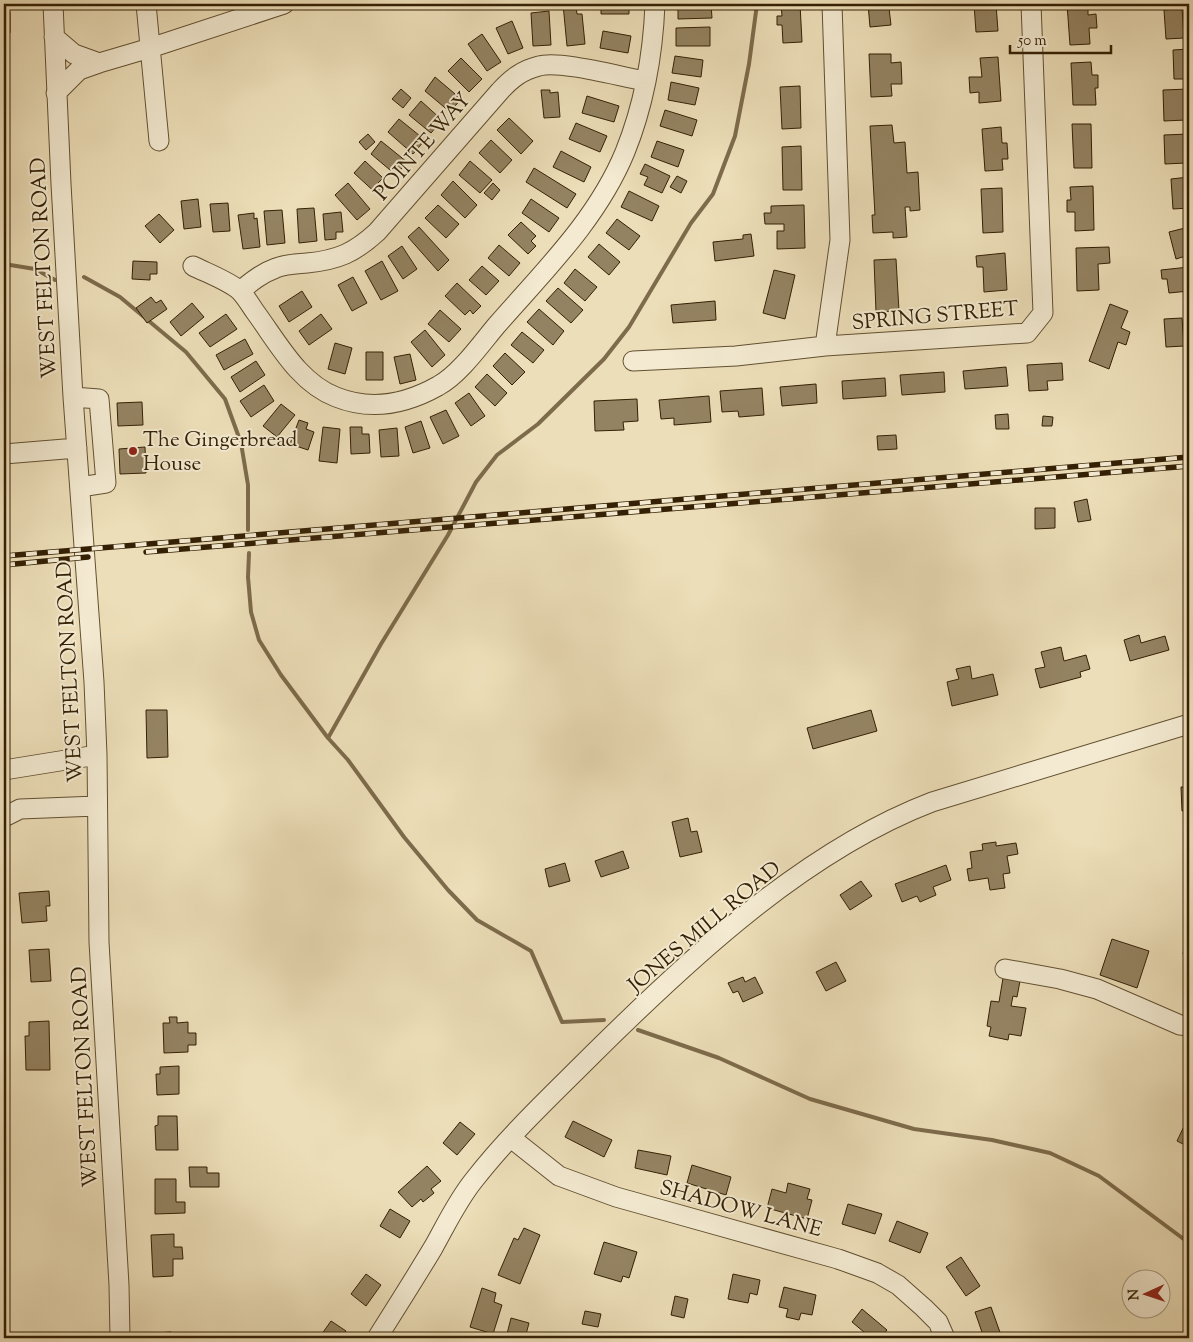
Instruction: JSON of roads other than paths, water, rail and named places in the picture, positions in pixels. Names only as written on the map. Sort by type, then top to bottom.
[{"type":"street","name":"WEST FELTON ROAD","points":[[53,4],[56,93],[73,397],[90,621],[97,755],[100,952],[119,1285],[120,1338]]},
{"type":"street","points":[[146,4],[159,141]]},
{"type":"street","points":[[56,93],[79,70],[99,62],[150,48],[284,4]]},
{"type":"street","points":[[193,266],[240,291],[299,372],[315,386],[335,397],[370,405],[390,404],[417,397],[440,385],[462,365],[569,242],[592,212],[612,180],[636,123],[646,81],[654,29],[655,4]]},
{"type":"street","points":[[825,346],[840,240],[832,4]]},
{"type":"street","name":"SPRING STREET","points":[[632,361],[736,356],[825,346],[1027,333],[1043,313],[1031,4]]},
{"type":"street","points":[[54,37],[74,54],[99,62]]},
{"type":"street","name":"POINTE WAY","points":[[240,291],[262,273],[278,267],[325,262],[340,258],[365,243],[377,232],[500,91],[525,70],[540,65],[556,64],[646,81]]},
{"type":"street","points":[[73,397],[99,399],[106,483],[80,487]]},
{"type":"street","points":[[4,454],[77,448]]},
{"type":"street","name":"JONES MILL ROAD","points":[[377,1338],[412,1284],[472,1182],[511,1138],[613,1034],[696,957],[786,885],[858,836],[888,820],[932,802],[1189,724]]},
{"type":"street","points":[[4,770],[97,755]]},
{"type":"street","points":[[4,817],[20,809],[97,806]]},
{"type":"street","points":[[1005,968],[1098,989],[1180,1025],[1189,1026]]},
{"type":"street","name":"SHADOW LANE","points":[[511,1138],[559,1176],[616,1197],[838,1258],[877,1273],[898,1285],[924,1308],[938,1322],[945,1338]]},
{"type":"waterway","points":[[328,738],[381,644],[448,535],[476,482],[497,455],[538,424],[604,359],[629,327],[691,223],[713,194],[735,136],[749,64],[757,4]]},
{"type":"waterway","points":[[4,264],[35,269],[55,280]]},
{"type":"waterway","points":[[84,277],[120,297],[186,352],[225,399],[241,443],[248,485],[248,530]]},
{"type":"waterway","points":[[249,553],[248,577],[251,612],[259,640],[281,675],[328,738],[348,760],[404,837],[448,890],[477,920],[531,951],[562,1022],[604,1020]]},
{"type":"waterway","points":[[638,1030],[719,1058],[810,1099],[914,1129],[992,1140],[1050,1153],[1099,1176],[1189,1243]]},
{"type":"railway","points":[[4,556],[1189,457]]},
{"type":"railway","points":[[146,552],[1189,466]]},
{"type":"railway","points":[[4,565],[88,557]]},
{"type":"place","name":"The Gingerbread House","points":[[133,451]]}]
